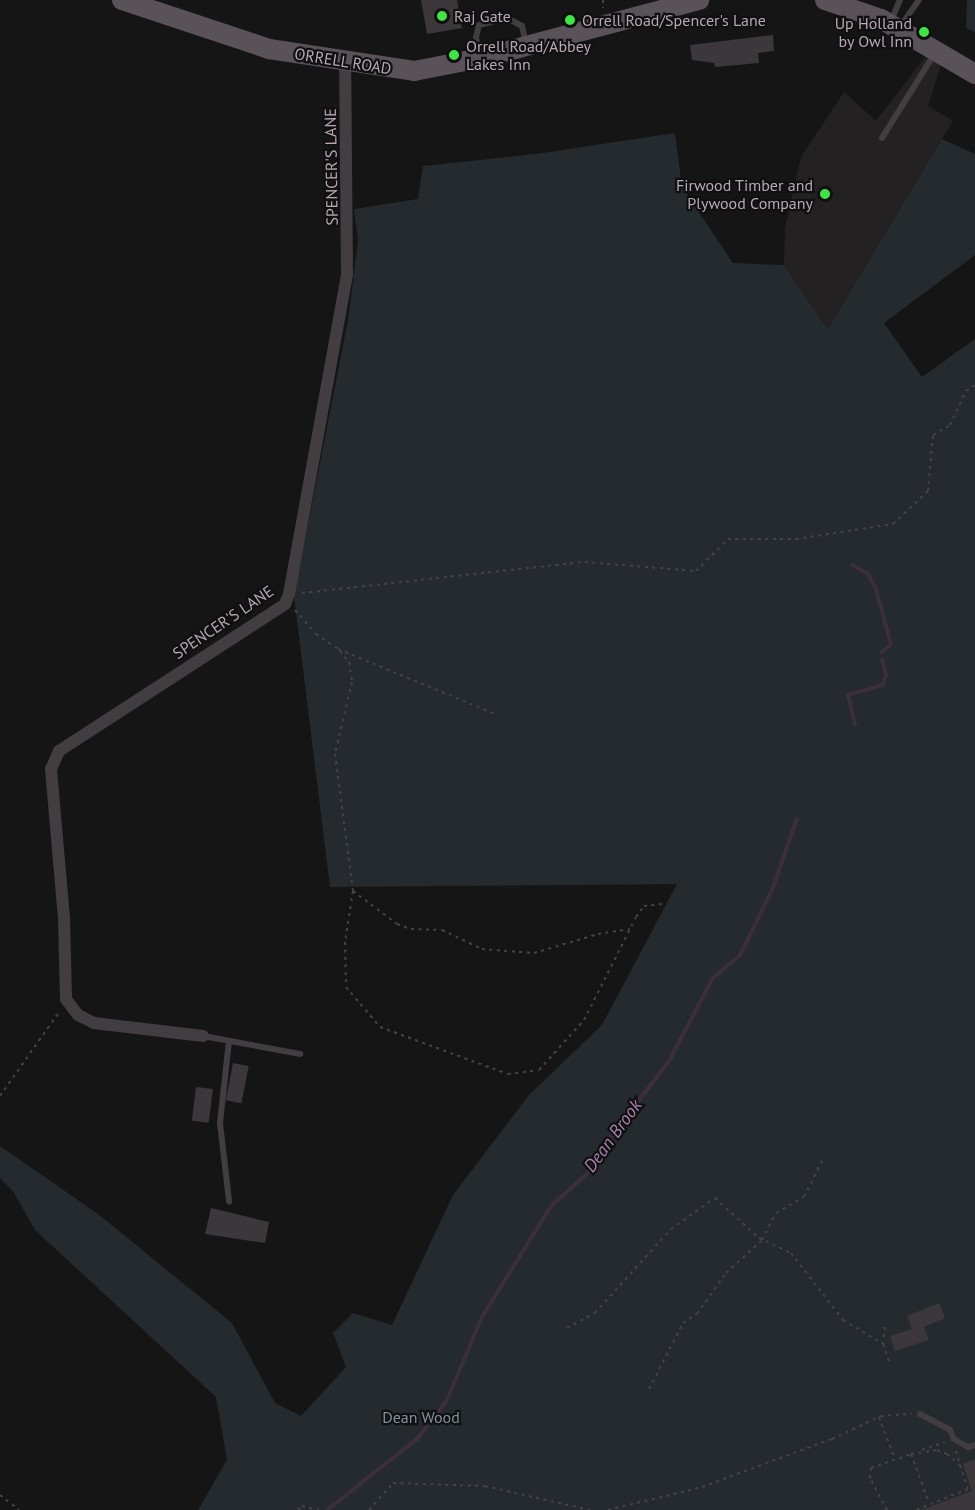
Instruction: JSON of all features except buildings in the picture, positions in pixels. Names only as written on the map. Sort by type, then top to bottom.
[{"type":"main road","name":"ORRELL ROAD","points":[[122,0],[269,49],[345,64],[414,71],[481,58],[567,33],[699,0]]},
{"type":"main road","points":[[825,0],[894,27],[975,74]]},
{"type":"street","name":"SPENCER'S LANE","points":[[66,999],[64,918],[51,769],[59,751],[285,604],[289,594],[347,275],[345,64]]},
{"type":"street","points":[[66,999],[78,1015],[94,1023],[203,1036]]},
{"type":"lane","points":[[894,27],[900,0]]},
{"type":"lane","points":[[894,27],[919,0]]},
{"type":"lane","points":[[481,58],[476,37],[479,25],[507,18],[522,26],[527,45]]},
{"type":"lane","points":[[882,138],[935,52]]},
{"type":"lane","points":[[203,1036],[300,1054]]},
{"type":"lane","points":[[229,1041],[220,1123],[229,1201]]},
{"type":"lane","points":[[920,1414],[950,1430],[954,1439],[968,1448],[975,1445]]},
{"type":"path","points":[[662,903],[644,906],[574,1034],[539,1070],[508,1074],[391,1033],[355,1002],[346,987],[345,964],[353,891],[334,754],[352,682],[349,662],[338,649],[303,622],[289,594],[585,562],[696,571],[728,539],[795,539],[893,524],[928,491],[933,435],[950,425],[966,391],[975,385]]},
{"type":"path","points":[[338,649],[497,715]]},
{"type":"path","points":[[353,891],[397,924],[411,929],[442,930],[482,949],[534,952],[598,934],[630,929]]},
{"type":"path","points":[[0,1096],[66,999]]},
{"type":"path","points":[[649,1389],[683,1323],[697,1314],[726,1273],[762,1240],[776,1213],[804,1197],[823,1159]]},
{"type":"path","points":[[567,1328],[595,1313],[671,1229],[715,1198],[762,1240],[791,1253],[827,1304],[850,1325],[883,1344]]},
{"type":"path","points":[[885,1327],[883,1344],[890,1364]]},
{"type":"path","points":[[608,1510],[702,1487],[832,1439],[879,1417],[895,1413],[920,1414]]},
{"type":"path","points":[[879,1417],[895,1459]]},
{"type":"path","points":[[887,1510],[870,1478],[871,1468],[954,1439]]},
{"type":"path","points":[[911,1454],[937,1450],[960,1465]]},
{"type":"path","points":[[911,1454],[929,1503]]},
{"type":"path","points":[[916,1510],[968,1489],[958,1461]]},
{"type":"path","points":[[369,1510],[393,1484],[485,1486],[590,1510]]},
{"type":"path","points":[[0,1495],[19,1510]]},
{"type":"path","points":[[298,1510],[302,1506],[319,1510]]},
{"type":"shaded area","points":[[926,56],[941,65],[928,106],[953,121],[828,329],[784,265],[785,229],[801,157],[844,92],[876,121]]},
{"type":"green space","points":[[967,0],[975,0],[975,32],[966,28]]},
{"type":"green space","name":"Dean Wood","points":[[675,133],[682,187],[733,263],[784,265],[828,329],[942,139],[975,154],[975,255],[884,323],[922,377],[975,339],[975,1510],[198,1510],[227,1460],[216,1397],[35,1230],[13,1191],[0,1178],[0,1146],[98,1214],[232,1323],[275,1403],[301,1416],[346,1367],[333,1333],[353,1313],[392,1325],[453,1195],[529,1095],[602,1025],[677,884],[330,887],[294,596],[348,320],[358,241],[354,209],[418,199],[423,166],[536,154]]},
{"type":"waterway","name":"Dean Brook","points":[[852,565],[868,574],[876,589],[891,644],[881,653]]},
{"type":"waterway","name":"Dean Brook","points":[[855,725],[848,695],[883,685],[886,675],[882,659]]},
{"type":"waterway","name":"Dean Brook","points":[[327,1510],[417,1439],[447,1400],[482,1317],[551,1206],[595,1167],[610,1138],[669,1061],[713,978],[740,955],[772,890],[797,819]]},
{"type":"place","name":"Raj Gate","points":[[442,16]]},
{"type":"place","name":"Orrell Road/Spencer's Lane","points":[[570,20]]},
{"type":"place","name":"Up Holland by Owl Inn","points":[[924,32]]},
{"type":"place","name":"Orrell Road/Abbey Lakes Inn","points":[[454,55]]},
{"type":"place","name":"Firwood Timber and Plywood Company","points":[[825,194]]}]
